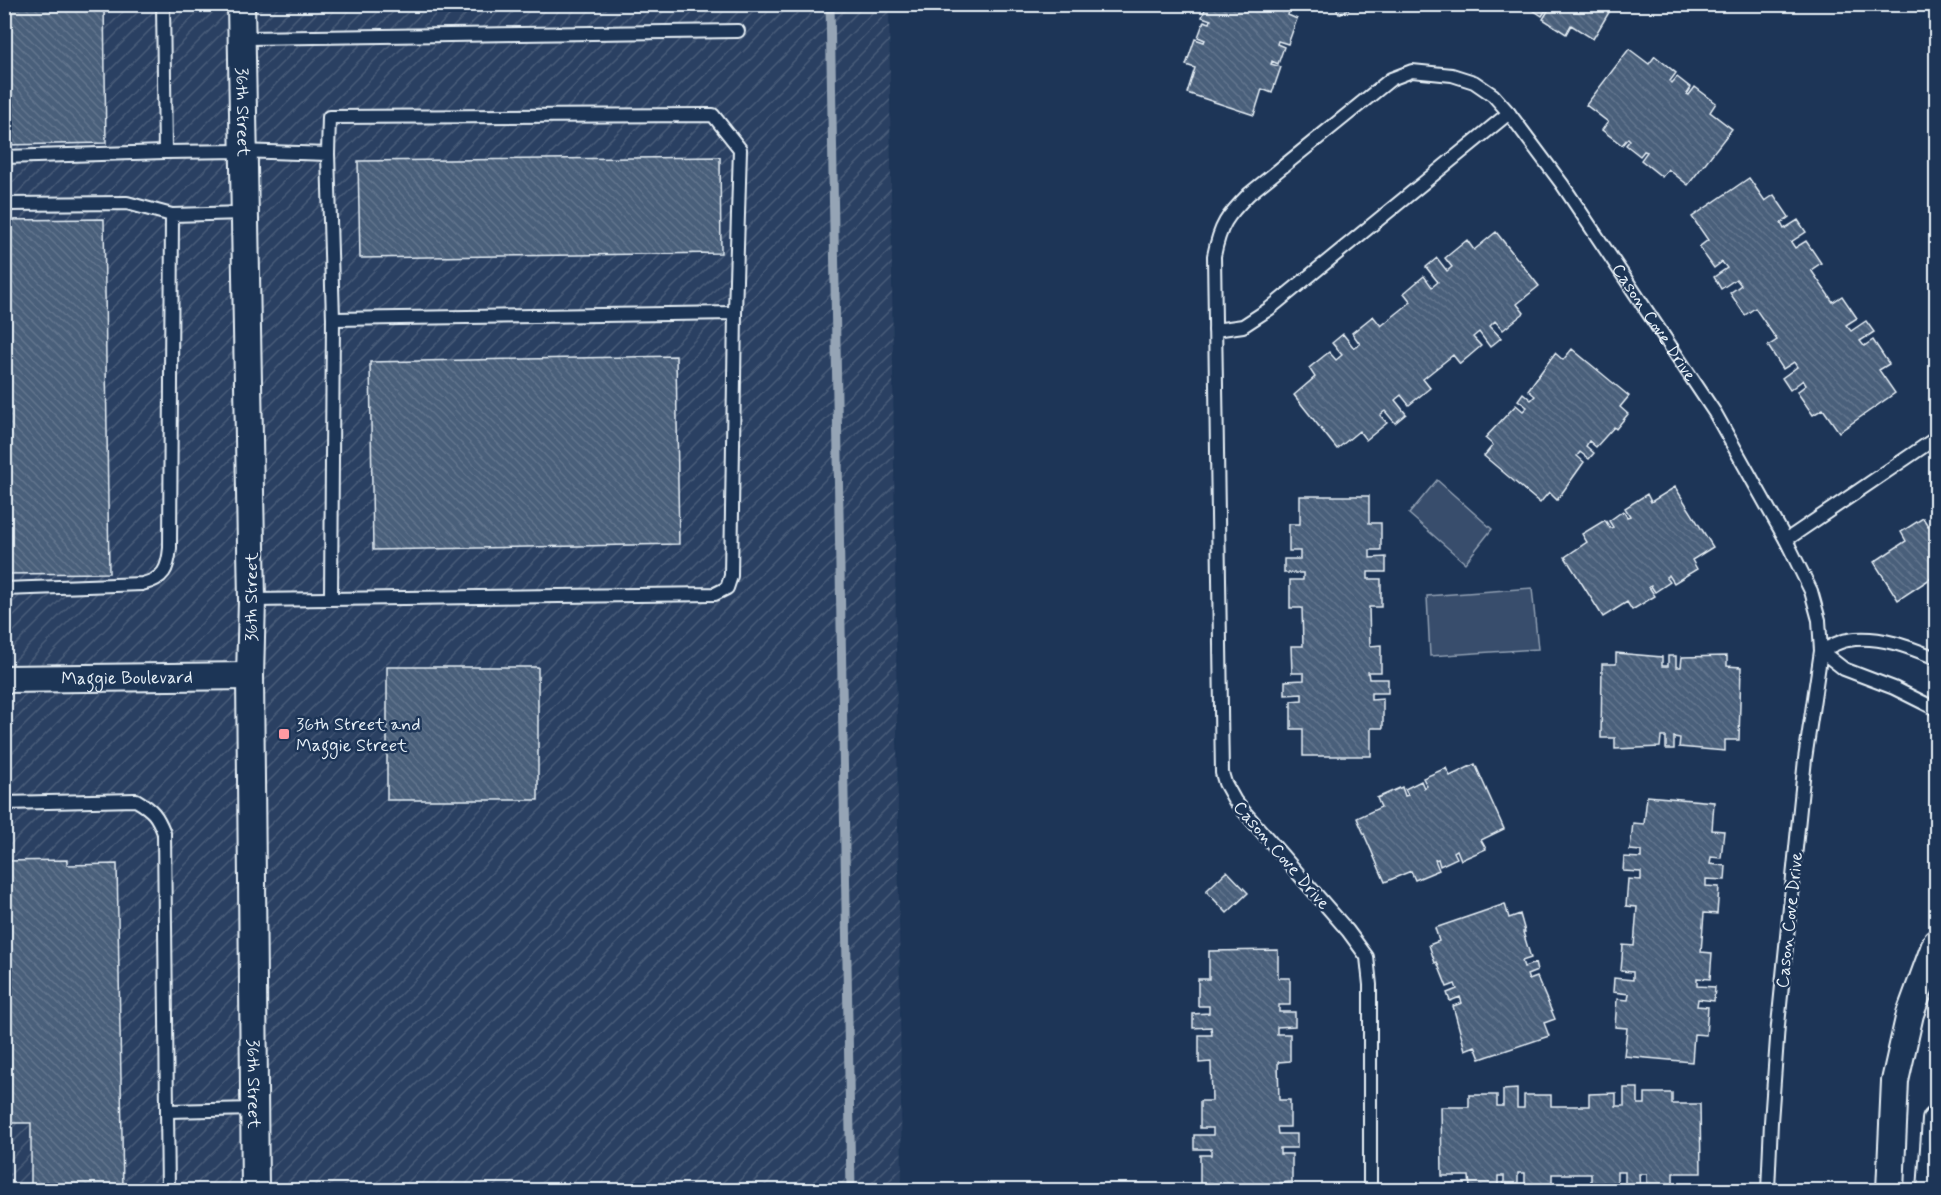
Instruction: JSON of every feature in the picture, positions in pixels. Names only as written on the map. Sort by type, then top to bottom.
[{"type":"street","name":"36th Street","points":[[241,4],[252,600],[250,676],[255,1191]]},
{"type":"street","name":"Maggie Boulevard","points":[[4,679],[250,676]]},
{"type":"street","points":[[1890,1191],[1895,1081],[1910,1014],[1936,943]]},
{"type":"street","points":[[1931,1191],[1936,1120]]},
{"type":"lane","points":[[163,4],[165,152]]},
{"type":"lane","points":[[242,38],[738,31]]},
{"type":"lane","name":"Cason Cove Drive","points":[[1370,1191],[1370,985],[1367,957],[1348,931],[1235,801],[1222,773],[1214,256],[1223,224],[1234,208],[1391,79],[1412,71],[1452,75],[1474,82],[1493,95],[1509,113],[1562,184],[1715,413],[1786,540],[1811,591],[1819,620],[1821,651],[1805,759],[1784,968],[1771,1122],[1768,1191]]},
{"type":"lane","points":[[1215,330],[1243,326],[1269,309],[1509,113]]},
{"type":"lane","points":[[252,600],[715,594],[727,588],[731,576],[740,149],[713,115],[329,117],[333,319],[332,598]]},
{"type":"lane","points":[[4,157],[243,150],[328,154]]},
{"type":"lane","points":[[4,204],[128,203],[172,215],[244,213]]},
{"type":"lane","points":[[4,589],[142,584],[154,581],[162,574],[169,561],[172,215]]},
{"type":"lane","points":[[333,319],[735,313]]},
{"type":"lane","points":[[1786,540],[1936,438]]},
{"type":"lane","points":[[1936,658],[1908,646],[1871,638],[1846,640],[1821,651],[1844,669],[1894,688],[1936,709]]},
{"type":"lane","points":[[4,804],[136,800],[158,817],[164,833],[168,1191]]},
{"type":"lane","points":[[167,1111],[255,1109]]},
{"type":"shaded area","points":[[5,5],[889,5],[902,1190],[5,1190]]},
{"type":"shaded area","points":[[1437,480],[1492,529],[1465,563],[1409,514]]},
{"type":"shaded area","points":[[1532,588],[1538,649],[1430,656],[1427,596]]},
{"type":"building","points":[[4,4],[104,4],[106,143],[4,145]]},
{"type":"building","points":[[1207,4],[1291,4],[1288,15],[1297,19],[1288,44],[1278,41],[1277,44],[1284,47],[1278,64],[1272,61],[1271,64],[1281,67],[1272,93],[1262,89],[1254,115],[1187,93],[1195,68],[1186,65],[1195,39],[1204,42],[1205,40],[1198,37],[1204,21],[1210,23],[1211,20],[1202,17]]},
{"type":"building","points":[[1334,4],[1358,4],[1339,14]]},
{"type":"building","points":[[1365,4],[1382,4],[1368,11]]},
{"type":"building","points":[[1528,4],[1614,4],[1593,39],[1571,25],[1566,34],[1543,19],[1548,11],[1546,10],[1542,16],[1527,6]]},
{"type":"building","points":[[1629,49],[1649,64],[1655,56],[1676,73],[1670,81],[1672,83],[1677,77],[1691,88],[1687,94],[1689,95],[1695,87],[1716,103],[1710,112],[1732,129],[1688,185],[1668,169],[1662,177],[1641,160],[1647,152],[1644,151],[1640,156],[1626,145],[1630,140],[1628,138],[1622,145],[1602,130],[1608,122],[1586,105]]},
{"type":"building","points":[[720,157],[721,253],[360,258],[358,161]]},
{"type":"building","points":[[1749,178],[1765,201],[1774,195],[1789,217],[1781,223],[1784,229],[1798,220],[1806,232],[1791,242],[1795,248],[1806,241],[1821,263],[1811,270],[1833,302],[1842,296],[1857,318],[1846,325],[1851,331],[1866,321],[1874,332],[1860,341],[1864,346],[1873,340],[1889,364],[1879,370],[1895,393],[1839,432],[1823,409],[1813,415],[1797,392],[1806,385],[1803,380],[1790,390],[1782,378],[1797,367],[1794,362],[1783,369],[1768,346],[1777,340],[1755,308],[1745,315],[1730,293],[1741,285],[1736,279],[1721,289],[1714,277],[1727,268],[1722,262],[1714,268],[1699,247],[1708,240],[1692,217]]},
{"type":"building","points":[[104,219],[109,573],[4,574],[4,220]]},
{"type":"building","points":[[1496,232],[1539,286],[1517,304],[1524,313],[1503,330],[1495,321],[1490,326],[1501,338],[1490,347],[1479,332],[1473,337],[1481,346],[1460,364],[1453,355],[1423,379],[1430,388],[1409,405],[1401,395],[1395,400],[1406,414],[1395,423],[1385,411],[1380,415],[1387,423],[1366,440],[1359,431],[1337,449],[1294,395],[1315,377],[1309,368],[1329,352],[1336,360],[1342,355],[1332,343],[1343,334],[1354,348],[1360,344],[1352,333],[1373,316],[1381,326],[1411,302],[1404,293],[1424,276],[1432,287],[1438,282],[1426,267],[1437,258],[1447,271],[1452,267],[1445,258],[1467,240],[1474,250]]},
{"type":"building","points":[[1572,349],[1629,396],[1620,407],[1628,414],[1616,429],[1614,427],[1596,447],[1589,441],[1586,446],[1594,453],[1589,459],[1580,452],[1577,456],[1584,462],[1557,500],[1549,492],[1540,503],[1484,456],[1493,445],[1485,438],[1516,405],[1523,411],[1527,407],[1518,400],[1523,393],[1531,400],[1535,396],[1528,390],[1555,353],[1563,360]]},
{"type":"building","points":[[676,356],[679,544],[373,550],[370,362]]},
{"type":"building","points":[[1675,487],[1713,547],[1692,560],[1697,569],[1674,583],[1669,575],[1666,577],[1670,582],[1655,592],[1651,586],[1649,587],[1655,596],[1632,610],[1627,602],[1603,617],[1565,557],[1587,542],[1582,534],[1605,520],[1610,528],[1613,527],[1609,521],[1623,511],[1627,517],[1630,516],[1625,508],[1647,494],[1651,502]]},
{"type":"building","points":[[1300,496],[1369,496],[1369,523],[1381,523],[1381,550],[1370,550],[1370,558],[1386,557],[1386,572],[1368,572],[1368,579],[1381,579],[1381,607],[1369,607],[1370,646],[1381,645],[1381,672],[1368,672],[1369,679],[1388,679],[1388,693],[1371,693],[1371,700],[1383,699],[1383,728],[1371,728],[1371,756],[1303,756],[1303,729],[1291,729],[1291,701],[1302,700],[1302,694],[1285,695],[1285,681],[1304,680],[1304,673],[1292,673],[1291,646],[1303,646],[1302,608],[1290,608],[1290,580],[1303,580],[1303,573],[1284,573],[1284,559],[1300,559],[1300,551],[1289,551],[1289,524],[1300,524]]},
{"type":"building","points":[[1923,518],[1928,526],[1936,521],[1936,575],[1898,600],[1874,562],[1906,541],[1901,532]]},
{"type":"building","points":[[1616,653],[1662,657],[1662,666],[1668,666],[1668,656],[1676,656],[1676,667],[1681,667],[1682,657],[1727,656],[1727,666],[1741,667],[1739,740],[1725,740],[1725,751],[1679,747],[1680,738],[1674,737],[1674,749],[1666,749],[1666,737],[1661,737],[1660,747],[1615,749],[1615,738],[1601,738],[1602,664],[1616,664]]},
{"type":"building","points":[[387,667],[538,667],[538,800],[387,800]]},
{"type":"building","points":[[1475,764],[1504,829],[1481,840],[1486,849],[1461,860],[1457,850],[1454,852],[1457,858],[1440,866],[1438,859],[1435,860],[1439,870],[1415,880],[1411,871],[1385,882],[1357,818],[1381,807],[1377,798],[1402,787],[1405,796],[1408,795],[1405,789],[1421,781],[1424,788],[1427,786],[1423,778],[1446,768],[1450,776]]},
{"type":"building","points":[[1647,796],[1714,802],[1712,830],[1724,831],[1721,858],[1711,857],[1710,864],[1726,866],[1725,880],[1706,879],[1706,886],[1719,887],[1717,914],[1704,913],[1701,952],[1712,953],[1710,979],[1697,978],[1697,986],[1715,987],[1714,1001],[1698,999],[1697,1006],[1708,1007],[1706,1035],[1694,1034],[1692,1062],[1624,1056],[1627,1028],[1615,1027],[1617,999],[1628,1000],[1629,994],[1613,992],[1614,978],[1633,980],[1633,972],[1621,971],[1623,945],[1634,946],[1637,907],[1626,906],[1628,879],[1641,880],[1641,872],[1623,871],[1624,857],[1641,858],[1641,851],[1630,850],[1633,823],[1644,824]]},
{"type":"building","points":[[67,860],[67,865],[117,864],[123,1190],[31,1190],[31,1123],[4,1123],[4,861]]},
{"type":"building","points":[[1227,871],[1248,893],[1227,913],[1206,891]]},
{"type":"building","points":[[1505,904],[1509,918],[1520,914],[1531,958],[1522,961],[1524,967],[1535,963],[1537,971],[1527,975],[1529,980],[1537,977],[1555,1019],[1544,1023],[1549,1036],[1480,1059],[1475,1046],[1465,1050],[1453,1006],[1462,1003],[1460,997],[1450,1001],[1447,993],[1457,989],[1455,984],[1447,987],[1429,945],[1439,941],[1435,928]]},
{"type":"building","points":[[1278,950],[1278,978],[1290,978],[1290,1005],[1279,1005],[1279,1012],[1295,1012],[1295,1026],[1277,1027],[1277,1034],[1290,1034],[1290,1061],[1278,1062],[1279,1100],[1290,1100],[1290,1127],[1277,1127],[1278,1134],[1297,1134],[1297,1148],[1280,1148],[1280,1154],[1292,1154],[1292,1182],[1280,1183],[1280,1190],[1212,1190],[1212,1183],[1200,1184],[1200,1155],[1211,1155],[1211,1149],[1194,1149],[1194,1135],[1213,1135],[1213,1128],[1200,1128],[1200,1101],[1212,1101],[1211,1062],[1199,1063],[1199,1035],[1212,1035],[1211,1027],[1193,1028],[1193,1014],[1209,1013],[1209,1006],[1198,1006],[1198,979],[1209,979],[1209,951]]},
{"type":"building","points":[[1624,1088],[1638,1088],[1638,1104],[1645,1104],[1645,1093],[1672,1093],[1672,1104],[1700,1104],[1701,1173],[1673,1173],[1673,1185],[1647,1185],[1647,1174],[1639,1174],[1640,1190],[1625,1190],[1625,1172],[1617,1172],[1617,1185],[1591,1186],[1591,1174],[1552,1174],[1552,1185],[1525,1186],[1525,1173],[1518,1173],[1518,1190],[1504,1190],[1504,1176],[1498,1176],[1498,1187],[1470,1188],[1469,1176],[1442,1176],[1441,1107],[1469,1107],[1469,1095],[1497,1095],[1497,1106],[1503,1106],[1503,1090],[1517,1089],[1517,1108],[1524,1108],[1524,1095],[1551,1095],[1551,1106],[1589,1106],[1589,1094],[1616,1093],[1616,1106],[1624,1106]]},
{"type":"waterway","points":[[830,4],[851,1190]]},
{"type":"place","name":"36th Street and Maggie Street","points":[[284,734]]}]
